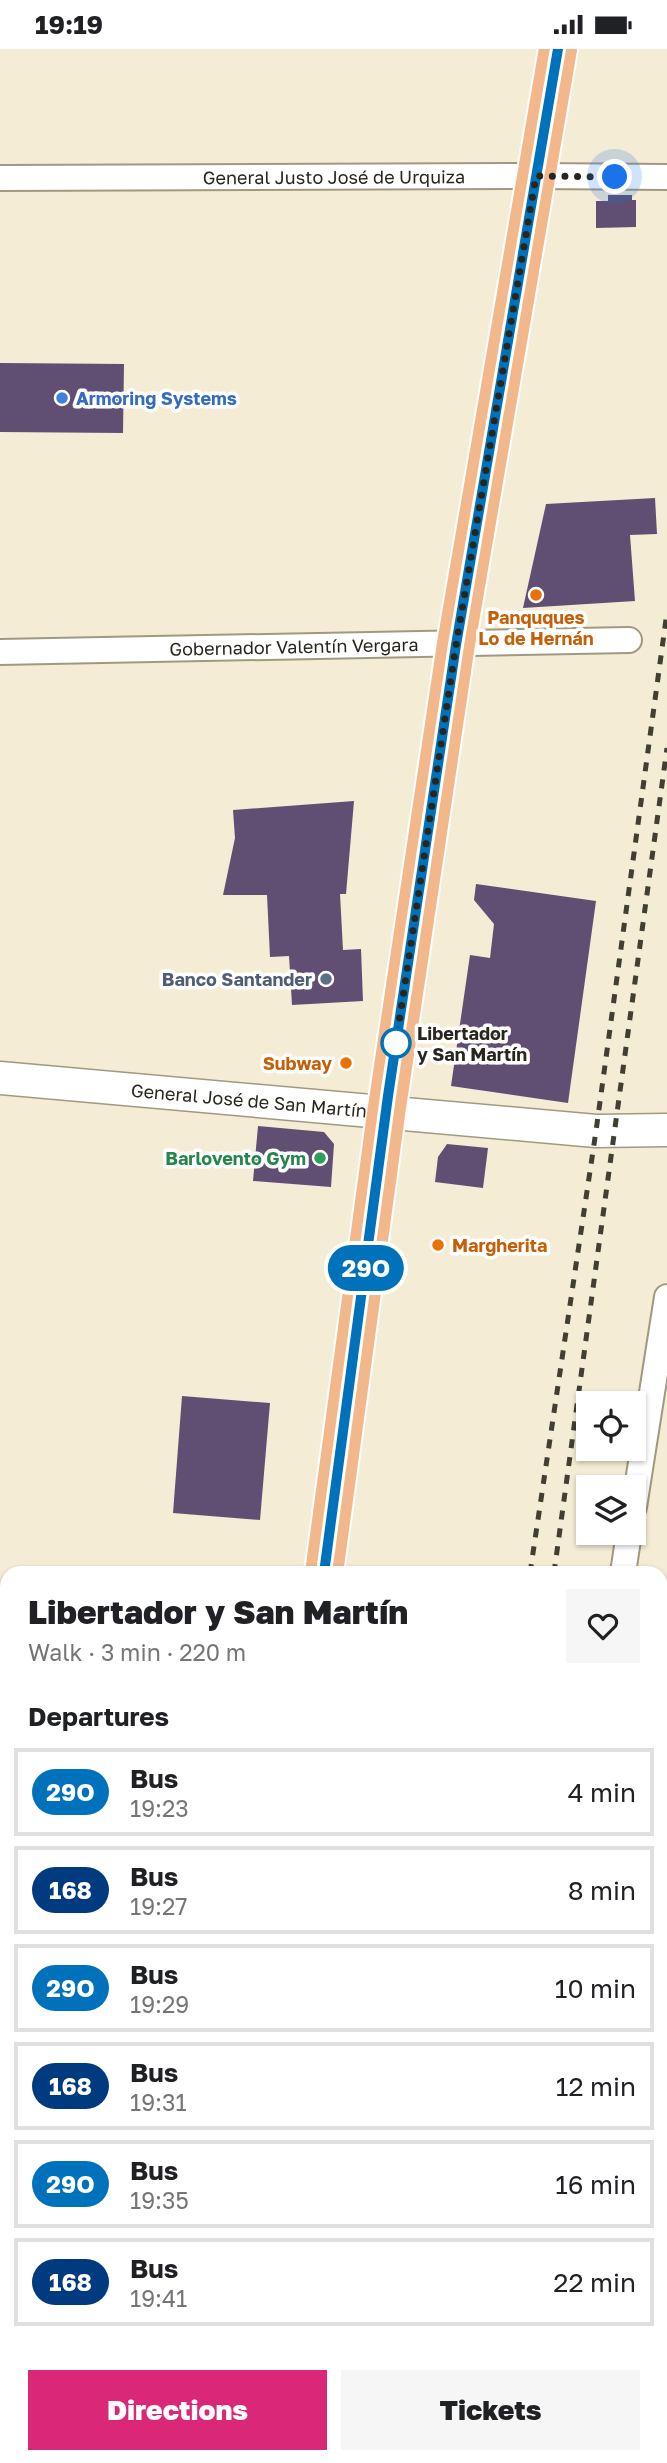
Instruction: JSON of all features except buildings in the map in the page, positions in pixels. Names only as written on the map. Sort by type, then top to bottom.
[{"type":"main road","points":[[325,1566],[386,1114],[456,645],[558,49]]},
{"type":"street","name":"General Justo José de Urquiza","points":[[0,178],[667,177]]},
{"type":"street","name":"Gobernador Valentín Vergara","points":[[0,652],[629,640]]},
{"type":"street","name":"General José de San Martín","points":[[0,1078],[596,1131],[667,1131]]},
{"type":"street","points":[[639,1475],[667,1297]]},
{"type":"street","points":[[624,1566],[627,1545]]},
{"type":"railway","points":[[531,1566],[596,1131],[667,612]]},
{"type":"railway","points":[[555,1566],[667,748]]},
{"type":"bus line","name":"29O","points":[[325,1566],[388,1096],[456,645],[558,49]]},
{"type":"place","name":"Armoring Systems","points":[[62,398]]},
{"type":"place","name":"Panquques Lo de Hernán","points":[[536,595]]},
{"type":"place","name":"Banco Santander","points":[[326,979]]},
{"type":"place","name":"Libertador y San Martín","points":[[396,1043]]},
{"type":"place","name":"Subway","points":[[346,1063]]},
{"type":"place","name":"Barlovento Gym","points":[[320,1158]]},
{"type":"place","name":"Margherita","points":[[438,1245]]},
{"type":"route","points":[[396,1043],[456,645],[536,176],[615,177]]}]
